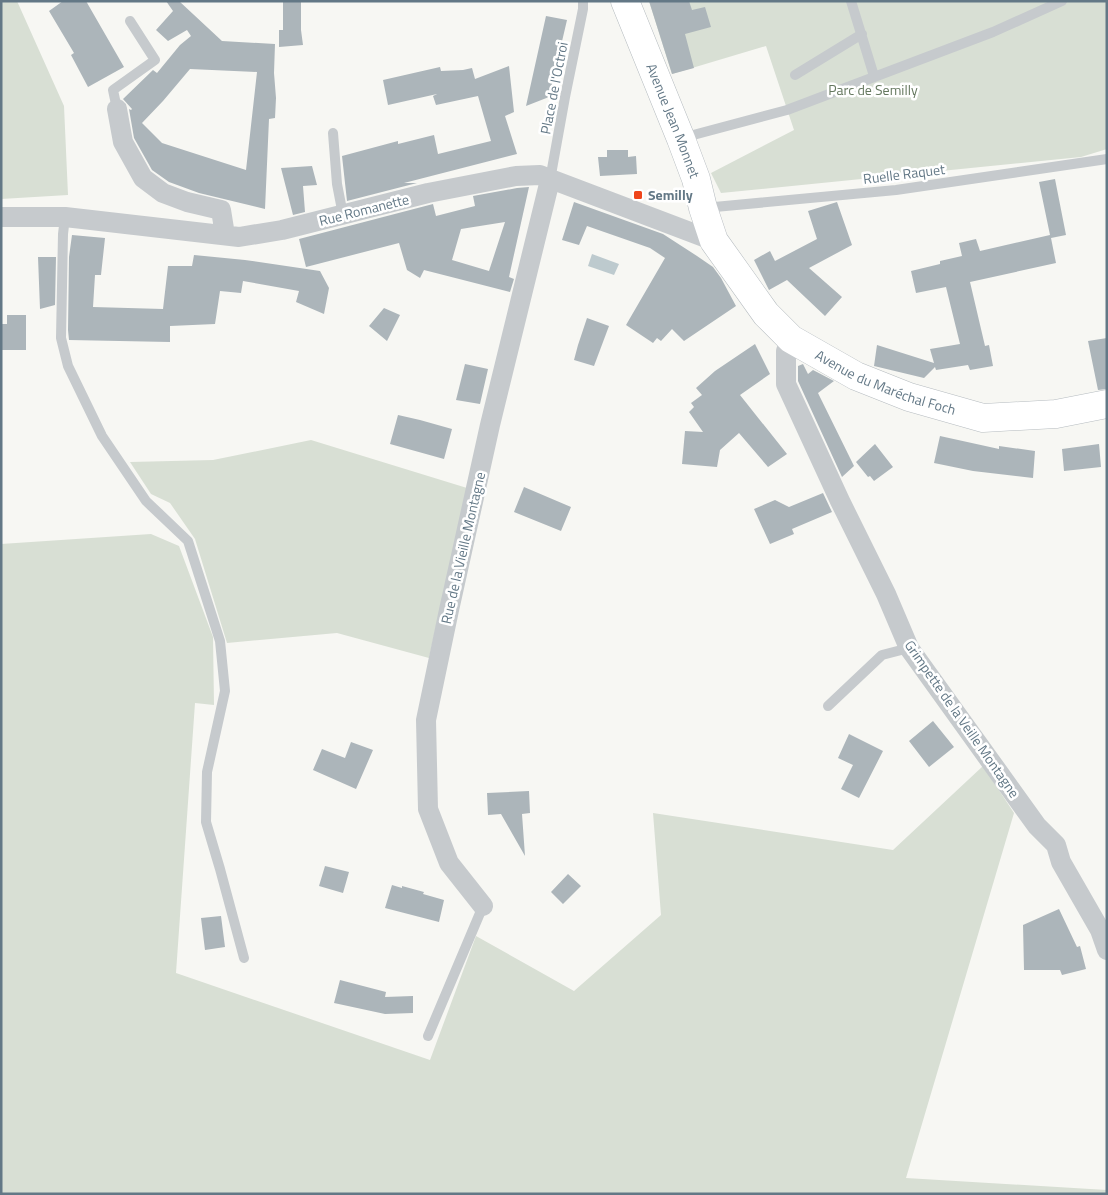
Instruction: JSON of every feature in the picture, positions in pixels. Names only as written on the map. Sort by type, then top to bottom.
[{"type":"main road","name":"Avenue Jean Monnet","points":[[625,1],[681,138],[714,241]]},
{"type":"main road","name":"Avenue du Maréchal Foch","points":[[714,241],[766,314],[791,339],[856,376],[909,397],[983,418],[1056,414],[1107,404]]},
{"type":"street","points":[[117,109],[123,142],[143,178],[163,193],[187,202],[221,210],[226,235]]},
{"type":"street","name":"Rue Romanette","points":[[1,217],[65,217],[239,236],[282,230],[428,193],[516,176],[540,176],[714,241]]},
{"type":"street","name":"Rue de la Vieille Montagne","points":[[483,906],[449,863],[428,809],[426,720],[488,434],[550,180]]},
{"type":"street","name":"Grimpette de la Veille Montagne","points":[[791,339],[786,351],[786,384],[840,501],[886,594],[909,648],[1037,826],[1056,846],[1061,862],[1100,930],[1107,950]]},
{"type":"lane","name":"Place de l'Octroi","points":[[550,180],[583,1]]},
{"type":"lane","points":[[851,1],[874,76]]},
{"type":"lane","points":[[681,138],[787,110],[993,32],[1062,1]]},
{"type":"lane","points":[[117,109],[113,90],[155,60],[130,21]]},
{"type":"lane","points":[[795,75],[862,34]]},
{"type":"lane","points":[[333,133],[337,184],[343,215]]},
{"type":"lane","name":"Ruelle Raquet","points":[[703,208],[896,190],[1107,159]]},
{"type":"lane","points":[[65,217],[61,338],[68,366],[102,436],[146,501],[188,541],[220,641],[225,691],[207,772],[206,822],[244,958]]},
{"type":"lane","points":[[828,706],[882,655],[909,648]]},
{"type":"lane","points":[[428,1036],[483,906]]},
{"type":"green space","points":[[1,1],[17,1],[64,106],[68,195],[1,199]]},
{"type":"green space","name":"Parc de Semilly","points":[[649,1],[1107,1],[1107,149],[1081,157],[721,193],[711,173],[794,130],[766,46],[672,74]]},
{"type":"green space","points":[[311,440],[467,488],[429,658],[337,633],[227,643],[195,539],[170,503],[151,494],[130,462],[213,460]]},
{"type":"green space","points":[[151,534],[179,546],[213,637],[214,705],[195,703],[176,973],[430,1060],[476,936],[574,991],[661,915],[653,813],[893,850],[983,766],[1014,813],[906,1178],[1107,1190],[1107,1194],[1,1194],[1,544]]},
{"type":"shaded area","points":[[592,254],[619,264],[614,275],[588,266]]},
{"type":"building","points":[[63,1],[86,1],[124,67],[88,87],[71,55],[74,53],[49,11]]},
{"type":"building","points":[[166,1],[179,1],[222,41],[275,44],[275,118],[269,119],[265,209],[199,193],[169,182],[152,170],[134,138],[129,109],[132,109],[123,99],[153,70],[157,73],[180,45],[191,36],[187,30],[168,41],[156,30],[173,11]],"holes":[[[190,69],[257,72],[246,170],[162,143],[142,123]]]},
{"type":"building","points":[[283,1],[301,1],[303,45],[279,47],[279,30],[283,30]]},
{"type":"building","points":[[649,1],[689,1],[692,10],[705,7],[711,27],[685,34],[694,68],[672,74]]},
{"type":"building","points":[[546,16],[567,20],[549,97],[526,106]]},
{"type":"building","points":[[509,66],[514,112],[505,116],[517,154],[404,183],[417,183],[347,201],[342,156],[398,141],[398,144],[434,135],[438,154],[491,141],[478,96],[436,105],[433,96],[437,94],[388,105],[383,80],[440,67],[441,71],[472,68],[475,79]]},
{"type":"building","points":[[607,150],[628,150],[628,157],[636,156],[637,174],[600,176],[598,157],[607,157]]},
{"type":"building","points":[[312,166],[317,185],[303,186],[305,212],[293,215],[281,168]]},
{"type":"building","points":[[1055,179],[1066,235],[1051,238],[1056,263],[970,282],[985,346],[989,345],[993,366],[970,370],[968,365],[936,370],[935,367],[924,378],[874,366],[877,345],[934,363],[930,349],[960,344],[946,287],[916,293],[911,271],[962,256],[959,243],[976,239],[980,251],[1050,235],[1039,182]]},
{"type":"building","points":[[529,187],[509,277],[514,279],[510,292],[424,270],[420,278],[407,270],[399,243],[306,267],[299,239],[433,204],[436,216],[475,206],[473,196]],"holes":[[[505,222],[489,271],[452,260],[461,229]]]},
{"type":"building","points":[[574,202],[663,234],[713,267],[736,306],[684,341],[672,329],[661,341],[657,338],[653,343],[626,325],[665,258],[650,248],[587,226],[579,245],[562,240]]},
{"type":"building","points":[[837,202],[852,245],[809,268],[842,297],[825,316],[787,280],[769,290],[754,260],[770,251],[775,261],[817,239],[808,211]]},
{"type":"building","points":[[72,235],[105,238],[101,275],[95,275],[93,307],[163,309],[168,266],[192,266],[194,255],[320,271],[329,288],[324,314],[296,302],[299,291],[243,281],[241,293],[220,291],[215,324],[170,326],[170,342],[69,340],[69,257]]},
{"type":"building","points":[[38,257],[56,257],[55,305],[40,309]]},
{"type":"building","points":[[384,308],[400,315],[387,341],[369,326]]},
{"type":"building","points":[[7,315],[26,315],[26,350],[1,350],[1,324],[7,324]]},
{"type":"building","points":[[587,318],[609,326],[594,366],[574,360]]},
{"type":"building","points":[[1107,338],[1107,389],[1098,390],[1088,341]]},
{"type":"building","points":[[755,344],[770,374],[740,395],[787,454],[768,467],[739,433],[720,450],[717,467],[682,464],[685,431],[703,432],[689,412],[694,407],[691,403],[702,395],[696,388],[715,371]]},
{"type":"building","points":[[465,364],[488,369],[480,404],[456,400]]},
{"type":"building","points":[[803,364],[808,374],[813,370],[834,381],[818,393],[854,466],[842,477],[798,381],[798,366]]},
{"type":"building","points":[[398,415],[452,429],[444,459],[390,444]]},
{"type":"building","points":[[940,436],[999,449],[999,446],[1035,451],[1033,478],[973,471],[934,463]]},
{"type":"building","points":[[875,444],[893,467],[874,481],[870,476],[868,477],[856,462]]},
{"type":"building","points":[[1099,444],[1101,467],[1064,471],[1062,449]]},
{"type":"building","points":[[524,487],[571,507],[561,531],[514,512]]},
{"type":"building","points":[[823,493],[832,512],[792,529],[794,534],[770,544],[754,509],[775,500],[789,507]]},
{"type":"building","points":[[933,721],[954,747],[929,767],[909,741]]},
{"type":"building","points":[[849,734],[883,751],[859,798],[841,789],[853,765],[838,758]]},
{"type":"building","points":[[351,742],[373,750],[356,789],[313,770],[322,749],[345,758]]},
{"type":"building","points":[[529,791],[530,813],[522,814],[525,856],[501,814],[488,815],[487,793]]},
{"type":"building","points":[[325,866],[349,872],[343,893],[319,886]]},
{"type":"building","points":[[568,874],[581,886],[563,904],[551,892]]},
{"type":"building","points":[[392,885],[424,892],[423,894],[444,900],[439,922],[385,908]]},
{"type":"building","points":[[1059,909],[1077,947],[1080,946],[1086,969],[1062,975],[1060,970],[1024,970],[1023,925]]},
{"type":"building","points":[[221,916],[225,947],[205,950],[201,918]]},
{"type":"building","points":[[340,980],[386,992],[385,997],[413,996],[413,1013],[385,1014],[334,1003]]},
{"type":"place","name":"Semilly","points":[[638,195]]}]
